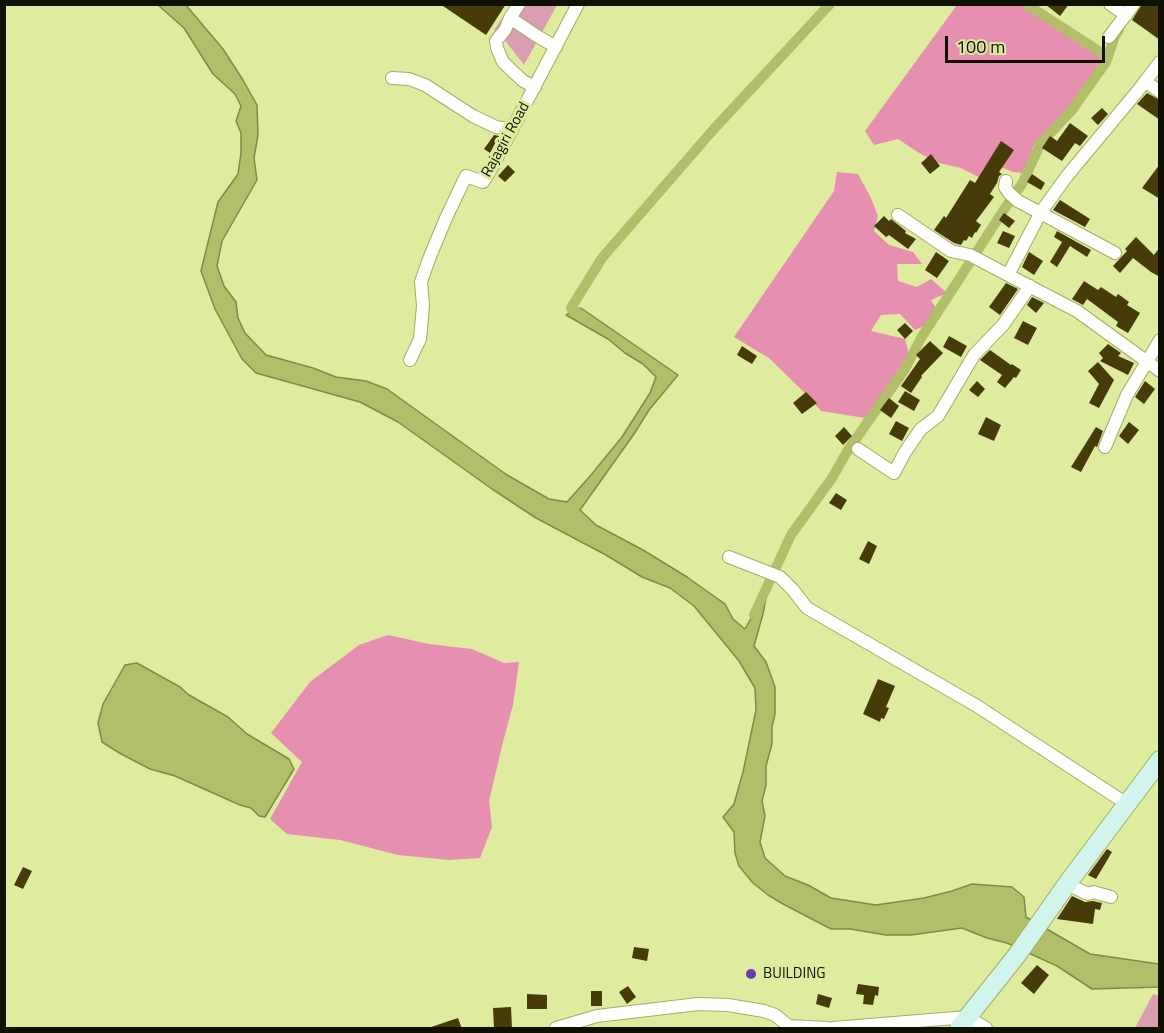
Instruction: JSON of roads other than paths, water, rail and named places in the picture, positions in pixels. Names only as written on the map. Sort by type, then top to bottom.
[{"type":"main road","points":[[963,1023],[1017,955],[1160,760]]},
{"type":"street","points":[[519,4],[505,30],[496,41],[497,48],[503,62],[523,81],[535,87]]},
{"type":"street","name":"Rajagiri Road","points":[[410,360],[420,339],[423,306],[421,282],[446,218],[466,176],[483,182],[578,4]]},
{"type":"street","points":[[1109,37],[1130,10],[1110,4]]},
{"type":"street","points":[[510,18],[556,47]]},
{"type":"street","points":[[1008,275],[1041,213],[1067,176],[1160,62]]},
{"type":"street","points":[[392,78],[409,79],[424,85],[473,116],[496,127],[512,130]]},
{"type":"street","points":[[1145,81],[1160,92]]},
{"type":"street","points":[[1011,192],[1041,213],[1115,253]]},
{"type":"street","points":[[898,215],[951,251],[974,256],[1077,311],[1160,371]]},
{"type":"street","points":[[858,449],[894,473],[904,452],[921,429],[938,416],[974,355],[1003,325],[1030,286]]},
{"type":"street","points":[[1105,447],[1127,395],[1160,340]]},
{"type":"street","points":[[729,557],[780,577],[807,608],[977,706],[1127,804]]},
{"type":"street","points":[[1067,884],[1088,894],[1093,892],[1111,897]]},
{"type":"street","points":[[556,1029],[597,1016],[698,1004],[728,1005],[764,1011],[775,1015],[789,1026],[827,1029]]},
{"type":"street","points":[[833,1029],[963,1023],[986,1029]]},
{"type":"waterway","points":[[585,318],[571,308],[602,258],[713,130],[830,4]]},
{"type":"waterway","points":[[1026,4],[1108,57]]},
{"type":"waterway","points":[[754,615],[791,535],[905,369],[921,338],[1022,184],[1041,143],[1072,110],[1106,62],[1119,30]]},
{"type":"place","name":"BUILDING","points":[[751,974]]}]
